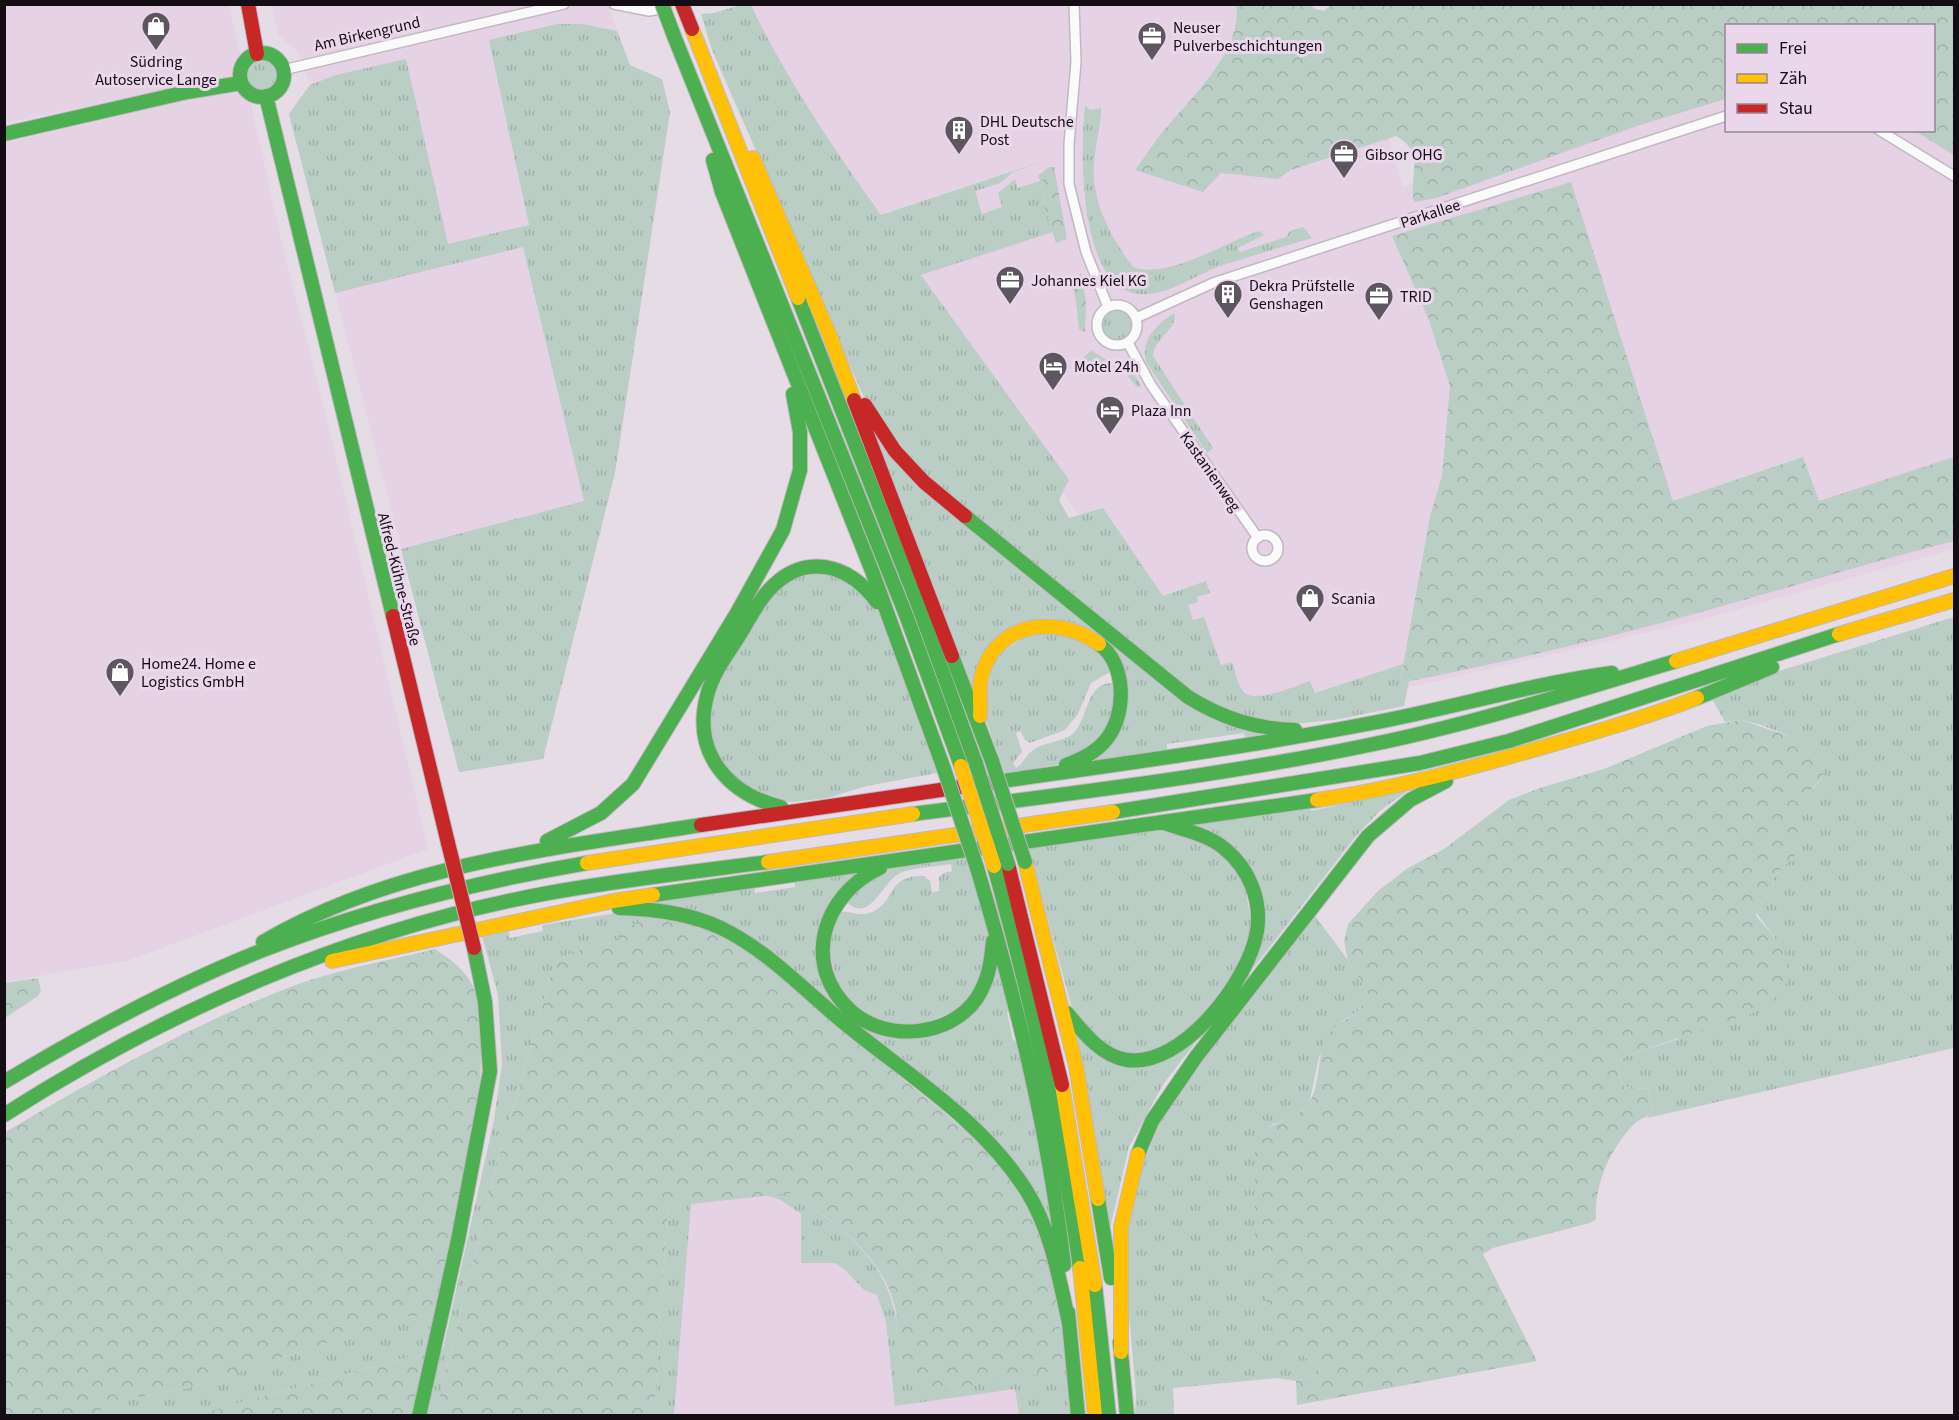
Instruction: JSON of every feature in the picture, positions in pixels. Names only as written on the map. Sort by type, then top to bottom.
[{"type":"main road","points":[[248,4],[257,54]]},
{"type":"main road","points":[[662,4],[906,615],[961,766],[993,866],[1026,982],[1057,1125],[1077,1242],[1095,1416]]},
{"type":"main road","points":[[682,4],[920,610],[1008,864],[1038,973],[1072,1123],[1091,1238],[1109,1416]]},
{"type":"main road","points":[[257,54],[274,57],[283,70],[280,87],[266,96],[251,94],[241,78],[245,61],[257,54]]},
{"type":"main road","points":[[4,134],[241,78]]},
{"type":"main road","name":"Alfred-Kühne-Straße","points":[[266,96],[474,948],[485,1002],[490,1071],[458,1240],[419,1416]]},
{"type":"main road","points":[[719,97],[767,186],[830,336],[992,762],[1025,862],[1063,1006],[1097,1181],[1121,1352],[1127,1416]]},
{"type":"main road","points":[[701,106],[722,192],[897,640],[944,769],[991,913],[1013,993],[1042,1127],[1061,1238],[1078,1416]]},
{"type":"main road","points":[[4,1082],[91,1031],[205,975],[292,925],[346,902],[408,880],[492,858],[572,831],[602,813],[633,784],[731,623],[783,530],[797,484],[801,453],[796,408],[785,362],[768,314]]},
{"type":"main road","points":[[830,336],[864,403],[899,455],[944,499],[1195,702],[1215,714],[1250,726],[1272,730],[1341,729]]},
{"type":"main road","points":[[821,806],[783,807],[752,800],[726,780],[717,768],[704,736],[703,717],[713,678],[760,602],[783,578],[819,566],[837,567],[853,575],[868,587],[897,640]]},
{"type":"main road","points":[[205,975],[350,919],[494,879],[562,866],[1351,748],[1467,723],[1954,576]]},
{"type":"main road","points":[[4,1115],[84,1066],[231,992],[295,966],[422,922],[543,894],[1230,795],[1374,772],[1453,756],[1578,720],[1834,635],[1954,600]]},
{"type":"main road","points":[[984,741],[978,693],[986,662],[1001,643],[1027,627],[1045,623],[1077,628],[1100,642],[1115,664],[1122,693],[1114,729],[1090,755],[1061,767],[989,781]]},
{"type":"main road","points":[[295,966],[363,955],[586,906],[1357,794],[1491,762],[1651,716],[1820,649],[1834,635]]},
{"type":"main road","points":[[492,858],[989,781],[1254,746],[1575,678],[1643,671]]},
{"type":"main road","points":[[1121,1352],[1121,1227],[1134,1162],[1152,1121],[1196,1057],[1368,836],[1410,800],[1491,762]]},
{"type":"main road","points":[[1063,1006],[1092,1043],[1108,1055],[1132,1061],[1148,1060],[1174,1050],[1200,1029],[1239,981],[1256,944],[1259,923],[1256,900],[1244,870],[1234,857],[1210,838],[1160,822]]},
{"type":"main road","points":[[964,851],[891,865],[856,881],[842,895],[831,913],[823,939],[824,960],[833,988],[850,1010],[871,1025],[900,1033],[923,1032],[955,1019],[978,997],[989,975],[993,953],[991,913]]},
{"type":"main road","points":[[586,906],[669,911],[705,922],[738,938],[801,987],[989,1143],[1009,1166],[1030,1197],[1055,1263],[1069,1323]]},
{"type":"street","name":"Am Birkengrund","points":[[283,70],[564,4]]},
{"type":"street","points":[[614,4],[649,11],[695,4]]},
{"type":"street","points":[[1074,4],[1076,62],[1069,144],[1069,184],[1086,252],[1108,307]]},
{"type":"street","name":"Parkallee","points":[[1136,318],[1213,283],[1725,116]]},
{"type":"street","points":[[1882,132],[1954,176]]},
{"type":"street","points":[[1122,305],[1133,312],[1136,318],[1137,332],[1128,343],[1115,346],[1099,335],[1097,322],[1108,307],[1122,305]]},
{"type":"street","name":"Kastanienweg","points":[[1128,343],[1151,385],[1258,538]]},
{"type":"shaded area","points":[[748,4],[1243,5],[1387,133],[1403,187],[1725,86],[1725,132],[1934,132],[1954,145],[1954,549],[1701,620],[1420,685],[1244,711],[1203,683],[960,353],[733,12]]},
{"type":"shaded area","points":[[5,5],[229,5],[283,249],[321,395],[428,849],[127,961],[5,982],[5,143],[129,114],[125,98],[5,123]]},
{"type":"shaded area","points":[[272,5],[608,5],[630,65],[662,79],[670,112],[615,473],[543,759],[459,772],[289,114],[310,85],[297,50],[278,35]]},
{"type":"shaded area","points":[[522,1098],[810,1177],[1059,1353],[1065,1416],[433,1416]]},
{"type":"green space","points":[[741,5],[751,5],[779,60],[811,113],[881,215],[1053,158],[1013,172],[1000,183],[975,191],[982,214],[1002,207],[998,193],[1015,179],[1018,188],[1040,181],[1038,174],[1042,173],[1044,206],[1053,232],[921,275],[1069,480],[1059,500],[1069,518],[1103,508],[1163,596],[1206,581],[1210,593],[1197,597],[1198,602],[1188,605],[1193,620],[1204,617],[1221,665],[1232,662],[1240,687],[1247,694],[1264,696],[1310,681],[1315,693],[1403,664],[1400,682],[1409,681],[1404,706],[1334,720],[1284,725],[1260,723],[1201,698],[933,483],[872,411],[862,393],[712,50],[701,14],[714,13]]},
{"type":"green space","points":[[1236,5],[1310,5],[1324,11],[1330,5],[1954,5],[1954,155],[1917,132],[1935,132],[1935,24],[1725,24],[1725,99],[1640,125],[1436,198],[1414,202],[1414,157],[1405,143],[1396,136],[1291,170],[1278,179],[1221,173],[1203,192],[1135,170],[1162,133],[1216,68],[1232,37],[1236,21]]},
{"type":"green space","points":[[557,24],[582,24],[617,31],[630,65],[662,79],[670,112],[615,473],[543,759],[459,772],[401,549],[584,501],[523,247],[335,293],[289,114],[310,85],[336,75],[406,59],[448,244],[529,225],[489,40]]},
{"type":"green space","points":[[262,58],[274,63],[279,75],[274,87],[262,92],[250,87],[245,75],[250,63]]},
{"type":"green space","points":[[1085,106],[1090,110],[1101,108],[1094,169],[1098,199],[1102,214],[1116,242],[1133,267],[1147,270],[1179,264],[1259,231],[1264,235],[1238,248],[1240,252],[1286,237],[1290,231],[1303,227],[1312,238],[1220,266],[1160,292],[1139,294],[1119,286],[1104,268],[1094,243],[1087,214],[1083,152]]},
{"type":"green space","points":[[1049,167],[1054,167],[1067,239],[1056,243],[1044,206],[1042,173]]},
{"type":"green space","points":[[1571,182],[1673,501],[1803,457],[1819,501],[1954,457],[1954,541],[1630,631],[1515,659],[1400,683],[1430,516],[1442,476],[1450,386],[1429,320],[1392,236]]},
{"type":"green space","points":[[1081,273],[1086,301],[1085,332],[1079,330],[1076,300],[1071,282]]},
{"type":"green space","points":[[1117,310],[1123,311],[1131,319],[1131,331],[1123,339],[1117,340],[1111,339],[1103,331],[1102,325],[1103,319],[1111,311]]},
{"type":"green space","points":[[1174,313],[1173,324],[1158,344],[1153,356],[1213,448],[1207,453],[1146,362],[1146,346],[1151,333]]},
{"type":"green space","points":[[1092,350],[1132,373],[1141,386],[1137,387],[1123,370],[1104,363],[1095,363],[1079,369],[1077,363]]},
{"type":"green space","points":[[867,424],[1174,694],[1262,735],[1262,738],[1246,741],[1244,733],[1167,744],[1167,753],[1086,764],[1122,719],[1105,643],[1022,624],[970,689]]},
{"type":"green space","points":[[819,570],[844,576],[866,592],[881,616],[937,773],[867,786],[827,798],[793,802],[767,799],[740,786],[720,764],[712,744],[710,703],[719,680],[768,599],[781,584]]},
{"type":"green space","points":[[1954,617],[1954,1048],[1647,1118],[1652,1110],[1648,1089],[1623,1087],[1617,1066],[1625,1056],[1678,1039],[1775,938],[1755,911],[1774,889],[1773,879],[1804,840],[1800,818],[1801,807],[1825,771],[1798,739],[1741,720],[1725,722],[1711,697],[1769,674]]},
{"type":"green space","points":[[1040,627],[1096,644],[1110,672],[1091,683],[1078,714],[1065,730],[1030,743],[1025,740],[1020,731],[1016,733],[1022,752],[1013,763],[1016,768],[1037,748],[1072,734],[1081,722],[1093,693],[1104,684],[1112,683],[1118,701],[1102,739],[1061,764],[1005,774],[984,715],[992,658]]},
{"type":"green space","points":[[1741,720],[1798,739],[1825,771],[1803,801],[1801,815],[1803,843],[1796,854],[1773,878],[1774,889],[1755,911],[1757,917],[1785,953],[1789,964],[1789,974],[1785,985],[1776,997],[1761,1010],[1625,1056],[1617,1066],[1623,1087],[1648,1089],[1652,1111],[1634,1124],[1611,1156],[1598,1193],[1596,1219],[1590,1223],[1493,1248],[1483,1254],[1537,1361],[1297,1405],[1296,1381],[1319,1374],[1320,1369],[1303,1355],[1279,1347],[1274,1341],[1255,1244],[1255,1145],[1269,1128],[1296,1115],[1308,1104],[1315,1088],[1322,1051],[1329,1034],[1358,1011],[1369,995],[1348,960],[1344,941],[1348,924],[1378,891],[1408,868],[1444,849],[1509,800],[1604,769],[1707,726]]},
{"type":"green space","points":[[1410,789],[1380,811],[1356,836],[1164,1083],[1129,1147],[1110,1228],[1073,1030],[1082,1041],[1154,1062],[1248,969],[1255,879],[1191,824],[1310,804],[1311,811]]},
{"type":"green space","points":[[1162,830],[1209,842],[1243,877],[1252,926],[1240,965],[1193,1028],[1154,1052],[1127,1054],[1106,1047],[1073,1012],[1028,847]]},
{"type":"green space","points":[[965,856],[985,919],[988,936],[986,966],[964,1006],[916,1028],[868,1017],[838,987],[828,945],[838,912],[871,913],[882,905],[898,883],[912,877],[924,876],[930,881],[932,892],[939,891],[939,877],[952,871],[951,864],[900,873],[869,905],[862,908],[854,907],[846,901],[879,871]]},
{"type":"green space","points":[[864,869],[821,929],[847,1014],[938,1032],[1000,965],[1011,1011],[1007,1012],[1013,1040],[1019,1044],[1054,1230],[1003,1149],[657,902],[754,885],[755,893],[795,887],[794,878]]},
{"type":"green space","points":[[1312,912],[1348,960],[1369,995],[1357,1012],[1342,1021],[1319,1057],[1309,1104],[1295,1116],[1273,1124],[1255,1145],[1255,1244],[1279,1347],[1303,1355],[1320,1369],[1319,1374],[1296,1381],[1277,1378],[1173,1388],[1174,1415],[1135,1415],[1136,1394],[1123,1246],[1147,1138]]},
{"type":"green space","points":[[616,913],[651,914],[629,927],[617,941],[575,951],[554,963],[497,1164],[440,1395],[447,1415],[424,1416],[439,1350],[443,1349],[494,1120],[502,1064],[498,995],[482,936],[509,932],[510,938],[543,931],[542,925]]},
{"type":"green space","points":[[651,914],[707,928],[739,946],[952,1119],[993,1158],[1026,1203],[1044,1246],[1056,1298],[1063,1370],[926,1393],[915,1386],[903,1366],[894,1303],[888,1285],[878,1269],[853,1240],[792,1193],[691,1204],[668,1204],[654,1415],[447,1415],[440,1395],[497,1164],[554,963],[575,951],[616,941],[629,927]]},
{"type":"green space","points":[[435,949],[465,973],[476,996],[481,1047],[480,1084],[478,1113],[415,1415],[195,1415],[421,1354],[430,1318],[409,1316],[196,1386],[129,1399],[99,1411],[98,1415],[5,1415],[4,1133],[142,1055],[249,1004],[322,976]]},
{"type":"green space","points":[[38,978],[41,990],[38,996],[5,1018],[5,983]]},
{"type":"green space","points":[[792,1193],[839,1228],[872,1262],[884,1281],[892,1304],[898,1330],[901,1362],[1059,1302],[1072,1415],[1019,1415],[1015,1389],[895,1406],[886,1322],[877,1295],[864,1290],[835,1263],[801,1263],[801,1214],[779,1199],[764,1195]]},
{"type":"green space","points":[[668,1204],[691,1204],[674,1415],[654,1416]]},
{"type":"green space","points":[[409,1316],[430,1318],[421,1354],[195,1415],[98,1416],[99,1411],[129,1399],[196,1386]]},
{"type":"traffic: fast","points":[[662,4],[674,36]]},
{"type":"traffic: fast","points":[[674,36],[906,615],[961,766]]},
{"type":"traffic: fast","points":[[262,53],[277,60],[284,75],[277,90],[262,97],[247,90],[240,75],[247,60],[262,53]]},
{"type":"traffic: fast","points":[[4,134],[187,92],[241,83]]},
{"type":"traffic: fast","points":[[266,96],[393,616]]},
{"type":"traffic: fast","points":[[713,160],[722,192],[872,571],[944,769]]},
{"type":"traffic: fast","points":[[798,298],[920,610],[976,764]]},
{"type":"traffic: fast","points":[[547,841],[601,813],[633,784],[737,613],[783,530],[800,470],[800,432],[793,394]]},
{"type":"traffic: fast","points":[[965,516],[1188,697],[1213,711],[1239,721],[1295,730]]},
{"type":"traffic: fast","points":[[781,807],[745,792],[718,768],[705,736],[704,717],[712,680],[764,595],[782,578],[797,570],[825,567],[839,571],[853,578],[877,602]]},
{"type":"traffic: fast","points":[[1113,812],[1420,763],[1509,741],[1839,634]]},
{"type":"traffic: fast","points":[[1066,765],[1097,749],[1105,741],[1117,718],[1121,691],[1119,677],[1115,664],[1099,644]]},
{"type":"traffic: fast","points":[[952,656],[992,761]]},
{"type":"traffic: fast","points":[[913,814],[1151,782],[1329,753],[1460,724],[1676,661]]},
{"type":"traffic: fast","points":[[1697,698],[1772,667]]},
{"type":"traffic: fast","points":[[995,782],[1325,732],[1552,683],[1612,673]]},
{"type":"traffic: fast","points":[[992,761],[1025,862]]},
{"type":"traffic: fast","points":[[976,764],[1008,864]]},
{"type":"traffic: fast","points":[[944,769],[977,868]]},
{"type":"traffic: fast","points":[[1138,1154],[1152,1121],[1196,1057],[1368,836],[1410,800],[1446,781]]},
{"type":"traffic: fast","points":[[653,895],[1317,800]]},
{"type":"traffic: fast","points":[[1067,1013],[1093,1042],[1109,1054],[1127,1060],[1148,1059],[1169,1050],[1190,1036],[1210,1017],[1227,996],[1241,973],[1257,931],[1257,908],[1252,886],[1241,866],[1219,844],[1167,824]]},
{"type":"traffic: fast","points":[[263,942],[314,916],[367,894],[421,877],[532,852],[701,825]]},
{"type":"traffic: fast","points":[[4,1115],[130,1041],[196,1008],[331,952],[401,929],[543,894],[627,880],[768,862]]},
{"type":"traffic: fast","points":[[4,1082],[130,1011],[229,964],[302,935],[423,898],[587,863]]},
{"type":"traffic: fast","points":[[994,866],[1044,1066],[1064,1166],[1080,1268]]},
{"type":"traffic: fast","points":[[880,868],[860,880],[844,895],[832,913],[825,932],[823,952],[826,973],[835,993],[851,1011],[865,1021],[881,1028],[899,1031],[934,1028],[951,1021],[965,1011],[981,991],[989,970],[993,941]]},
{"type":"traffic: fast","points":[[977,868],[1005,966],[1040,1114],[1064,1265]]},
{"type":"traffic: fast","points":[[619,908],[684,915],[709,923],[738,937],[784,971],[843,1022],[965,1119],[1008,1165],[1035,1205],[1058,1271],[1069,1323]]},
{"type":"traffic: fast","points":[[419,1416],[458,1240],[490,1071],[485,1002],[474,948]]},
{"type":"traffic: fast","points":[[1098,1199],[1111,1278]]},
{"type":"traffic: fast","points":[[1095,1285],[1109,1416]]},
{"type":"traffic: fast","points":[[1068,1312],[1078,1416]]},
{"type":"traffic: fast","points":[[1120,1342],[1127,1416]]},
{"type":"traffic: slow","points":[[692,29],[798,298]]},
{"type":"traffic: slow","points":[[753,158],[830,336],[854,400]]},
{"type":"traffic: slow","points":[[1676,661],[1954,576]]},
{"type":"traffic: slow","points":[[1839,634],[1954,600]]},
{"type":"traffic: slow","points":[[980,716],[982,674],[990,656],[1001,642],[1016,633],[1032,628],[1049,627],[1066,629],[1099,644]]},
{"type":"traffic: slow","points":[[1317,800],[1430,778],[1619,725],[1697,698]]},
{"type":"traffic: slow","points":[[961,766],[994,866]]},
{"type":"traffic: slow","points":[[768,862],[1113,812]]},
{"type":"traffic: slow","points":[[587,863],[913,814]]},
{"type":"traffic: slow","points":[[1025,862],[1076,1066],[1098,1199]]},
{"type":"traffic: slow","points":[[332,961],[613,901],[653,895]]},
{"type":"traffic: slow","points":[[1062,1085],[1095,1285]]},
{"type":"traffic: slow","points":[[1121,1352],[1121,1227],[1138,1154]]},
{"type":"traffic: slow","points":[[1080,1268],[1095,1416]]},
{"type":"traffic: jam","points":[[248,4],[257,54]]},
{"type":"traffic: jam","points":[[682,4],[692,29]]},
{"type":"traffic: jam","points":[[854,400],[952,656]]},
{"type":"traffic: jam","points":[[865,405],[895,451],[924,482],[965,516]]},
{"type":"traffic: jam","points":[[393,616],[448,843]]},
{"type":"traffic: jam","points":[[701,825],[995,782]]},
{"type":"traffic: jam","points":[[448,843],[474,948]]},
{"type":"traffic: jam","points":[[1008,864],[1062,1085]]},
{"type":"place","name":"Südring Autoservice Lange","points":[[156,52]]},
{"type":"place","name":"Neuser Pulverbeschichtungen","points":[[1152,62]]},
{"type":"place","name":"DHL Deutsche Post","points":[[959,156]]},
{"type":"place","name":"Gibsor OHG","points":[[1344,180]]},
{"type":"place","name":"Johannes Kiel KG","points":[[1010,306]]},
{"type":"place","name":"Dekra Prüfstelle Genshagen","points":[[1228,320]]},
{"type":"place","name":"TRID","points":[[1379,322]]},
{"type":"place","name":"Motel 24h","points":[[1053,392]]},
{"type":"place","name":"Plaza Inn","points":[[1110,436]]},
{"type":"place","name":"Scania","points":[[1310,624]]},
{"type":"place","name":"Home24. Home e Logistics GmbH","points":[[120,698]]}]
